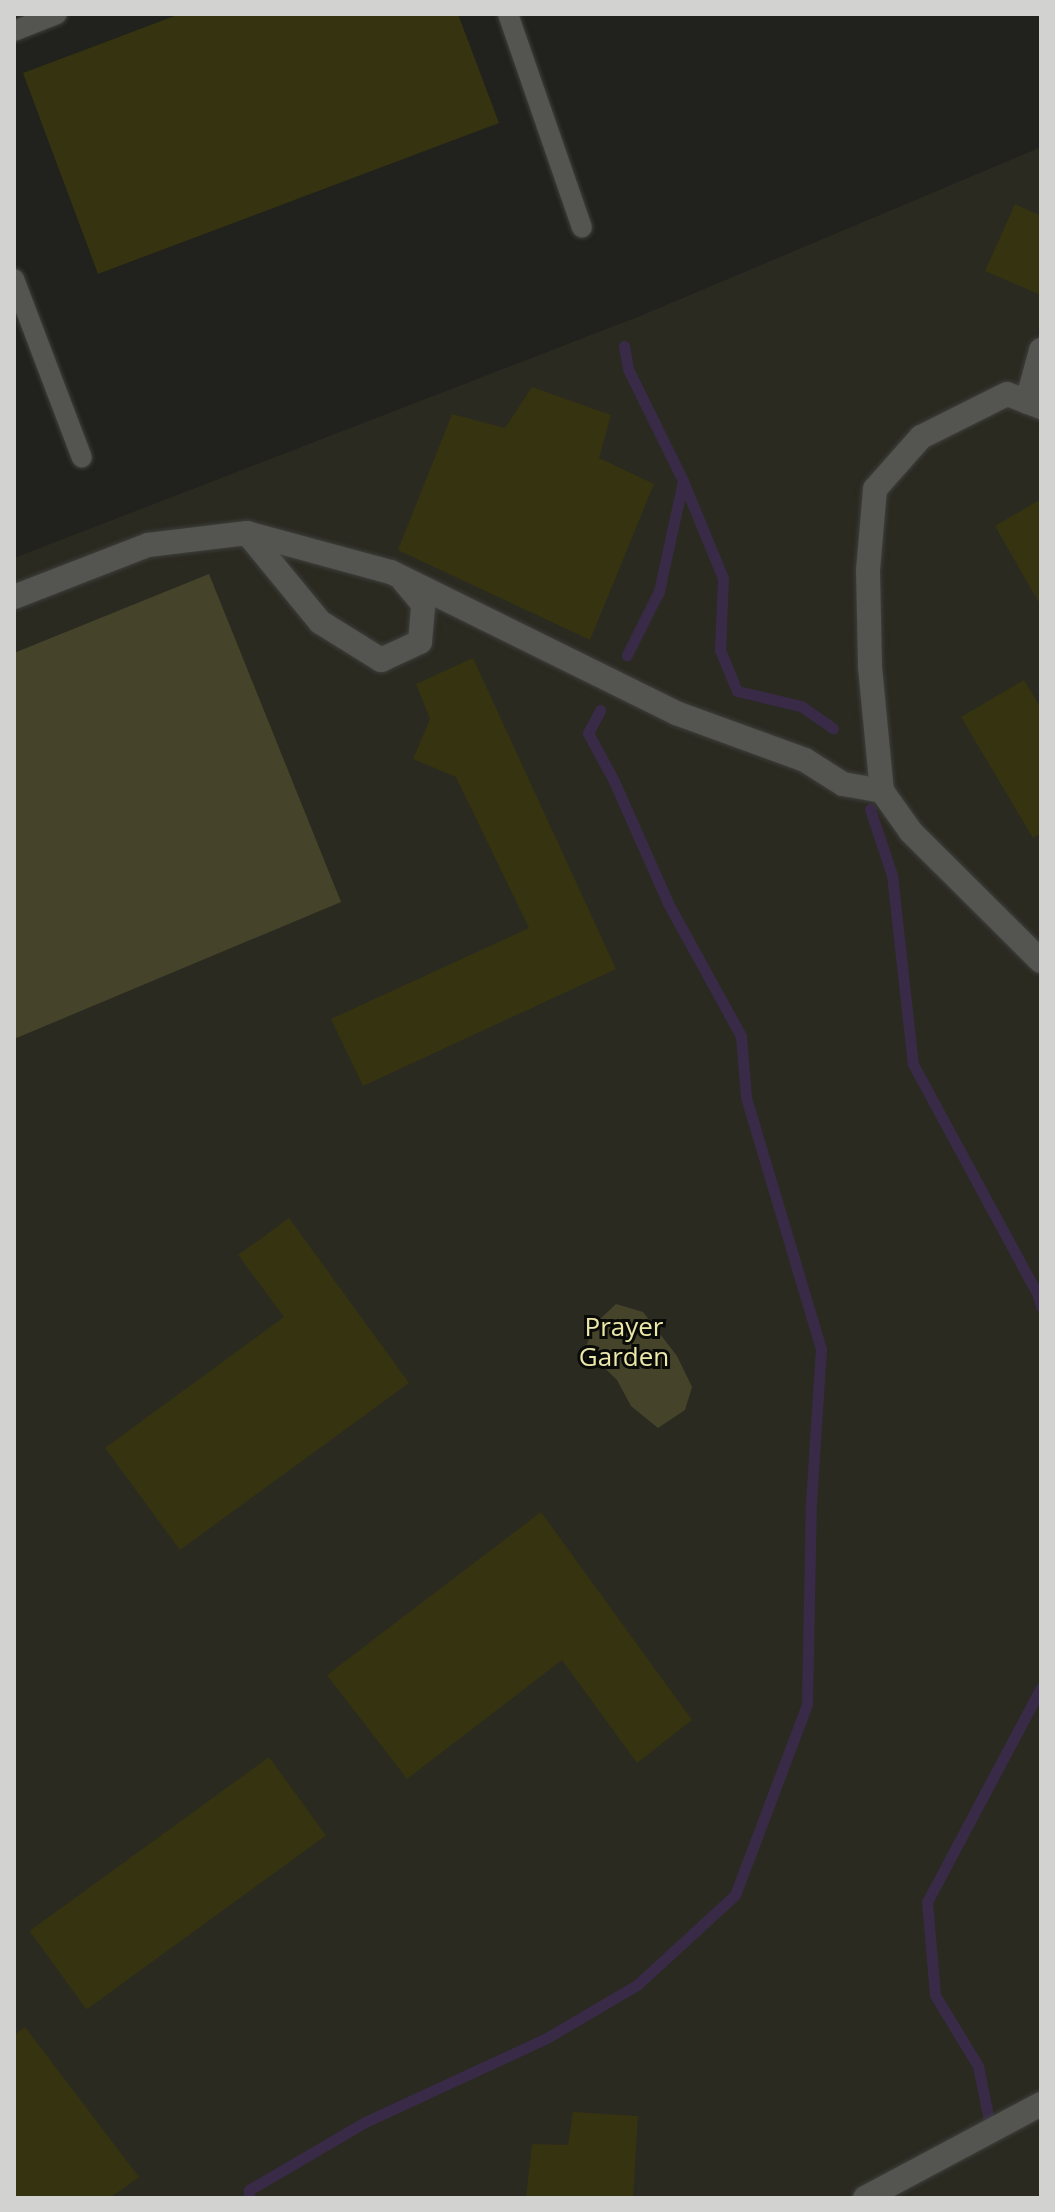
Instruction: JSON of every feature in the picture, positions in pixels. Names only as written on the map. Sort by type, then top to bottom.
[{"type":"street","points":[[1041,350],[1034,404],[1007,394],[921,437],[875,489],[868,570],[870,667],[882,791],[911,832],[1041,961]]},
{"type":"street","points":[[14,597],[148,545],[247,533],[400,577],[676,713],[805,760],[843,784],[882,791]]},
{"type":"street","points":[[247,533],[320,622],[381,660],[420,642],[423,604],[400,577]]},
{"type":"street","points":[[865,2198],[1041,2104]]},
{"type":"lane","points":[[14,31],[57,14]]},
{"type":"lane","points":[[508,14],[582,228]]},
{"type":"lane","points":[[14,279],[82,458]]},
{"type":"shaded area","points":[[1041,147],[1041,2198],[14,2198],[14,558],[640,316]]},
{"type":"green space","points":[[209,574],[341,902],[14,1039],[14,653]]},
{"type":"green space","name":"Prayer Garden","points":[[616,1304],[643,1312],[677,1356],[692,1387],[685,1410],[658,1428],[631,1406],[617,1380],[585,1349],[595,1324]]},
{"type":"building","points":[[180,14],[458,14],[499,123],[98,274],[23,73]]},
{"type":"building","points":[[1015,204],[1041,216],[1041,295],[985,271]]},
{"type":"building","points":[[532,387],[611,415],[599,458],[654,484],[590,640],[398,550],[452,414],[505,428]]},
{"type":"building","points":[[1041,499],[1041,606],[995,526]]},
{"type":"building","points":[[473,658],[616,969],[363,1086],[331,1019],[529,928],[456,777],[413,759],[430,719],[416,684]]},
{"type":"building","points":[[1024,680],[1041,708],[1041,833],[1033,838],[961,717]]},
{"type":"building","points":[[289,1218],[409,1383],[180,1550],[105,1448],[284,1317],[238,1255]]},
{"type":"building","points":[[541,1512],[692,1720],[637,1763],[562,1660],[407,1779],[327,1675]]},
{"type":"building","points":[[269,1757],[326,1835],[87,2009],[30,1931]]},
{"type":"building","points":[[25,2027],[139,2177],[110,2198],[14,2198],[14,2035]]},
{"type":"building","points":[[573,2112],[638,2116],[633,2198],[526,2198],[532,2144],[568,2145]]},
{"type":"waterway","points":[[624,346],[628,369],[683,481],[659,591],[627,655]]},
{"type":"waterway","points":[[683,481],[723,578],[720,650],[737,691],[801,706],[833,728]]},
{"type":"waterway","points":[[249,2198],[249,2190],[363,2123],[545,2039],[637,1985],[735,1895],[807,1704],[811,1503],[821,1349],[746,1097],[741,1036],[668,903],[614,781],[588,733],[600,710]]},
{"type":"waterway","points":[[870,809],[892,875],[913,1064],[1037,1293],[1041,1306]]},
{"type":"waterway","points":[[991,2130],[978,2066],[935,1995],[927,1902],[1041,1688]]}]
